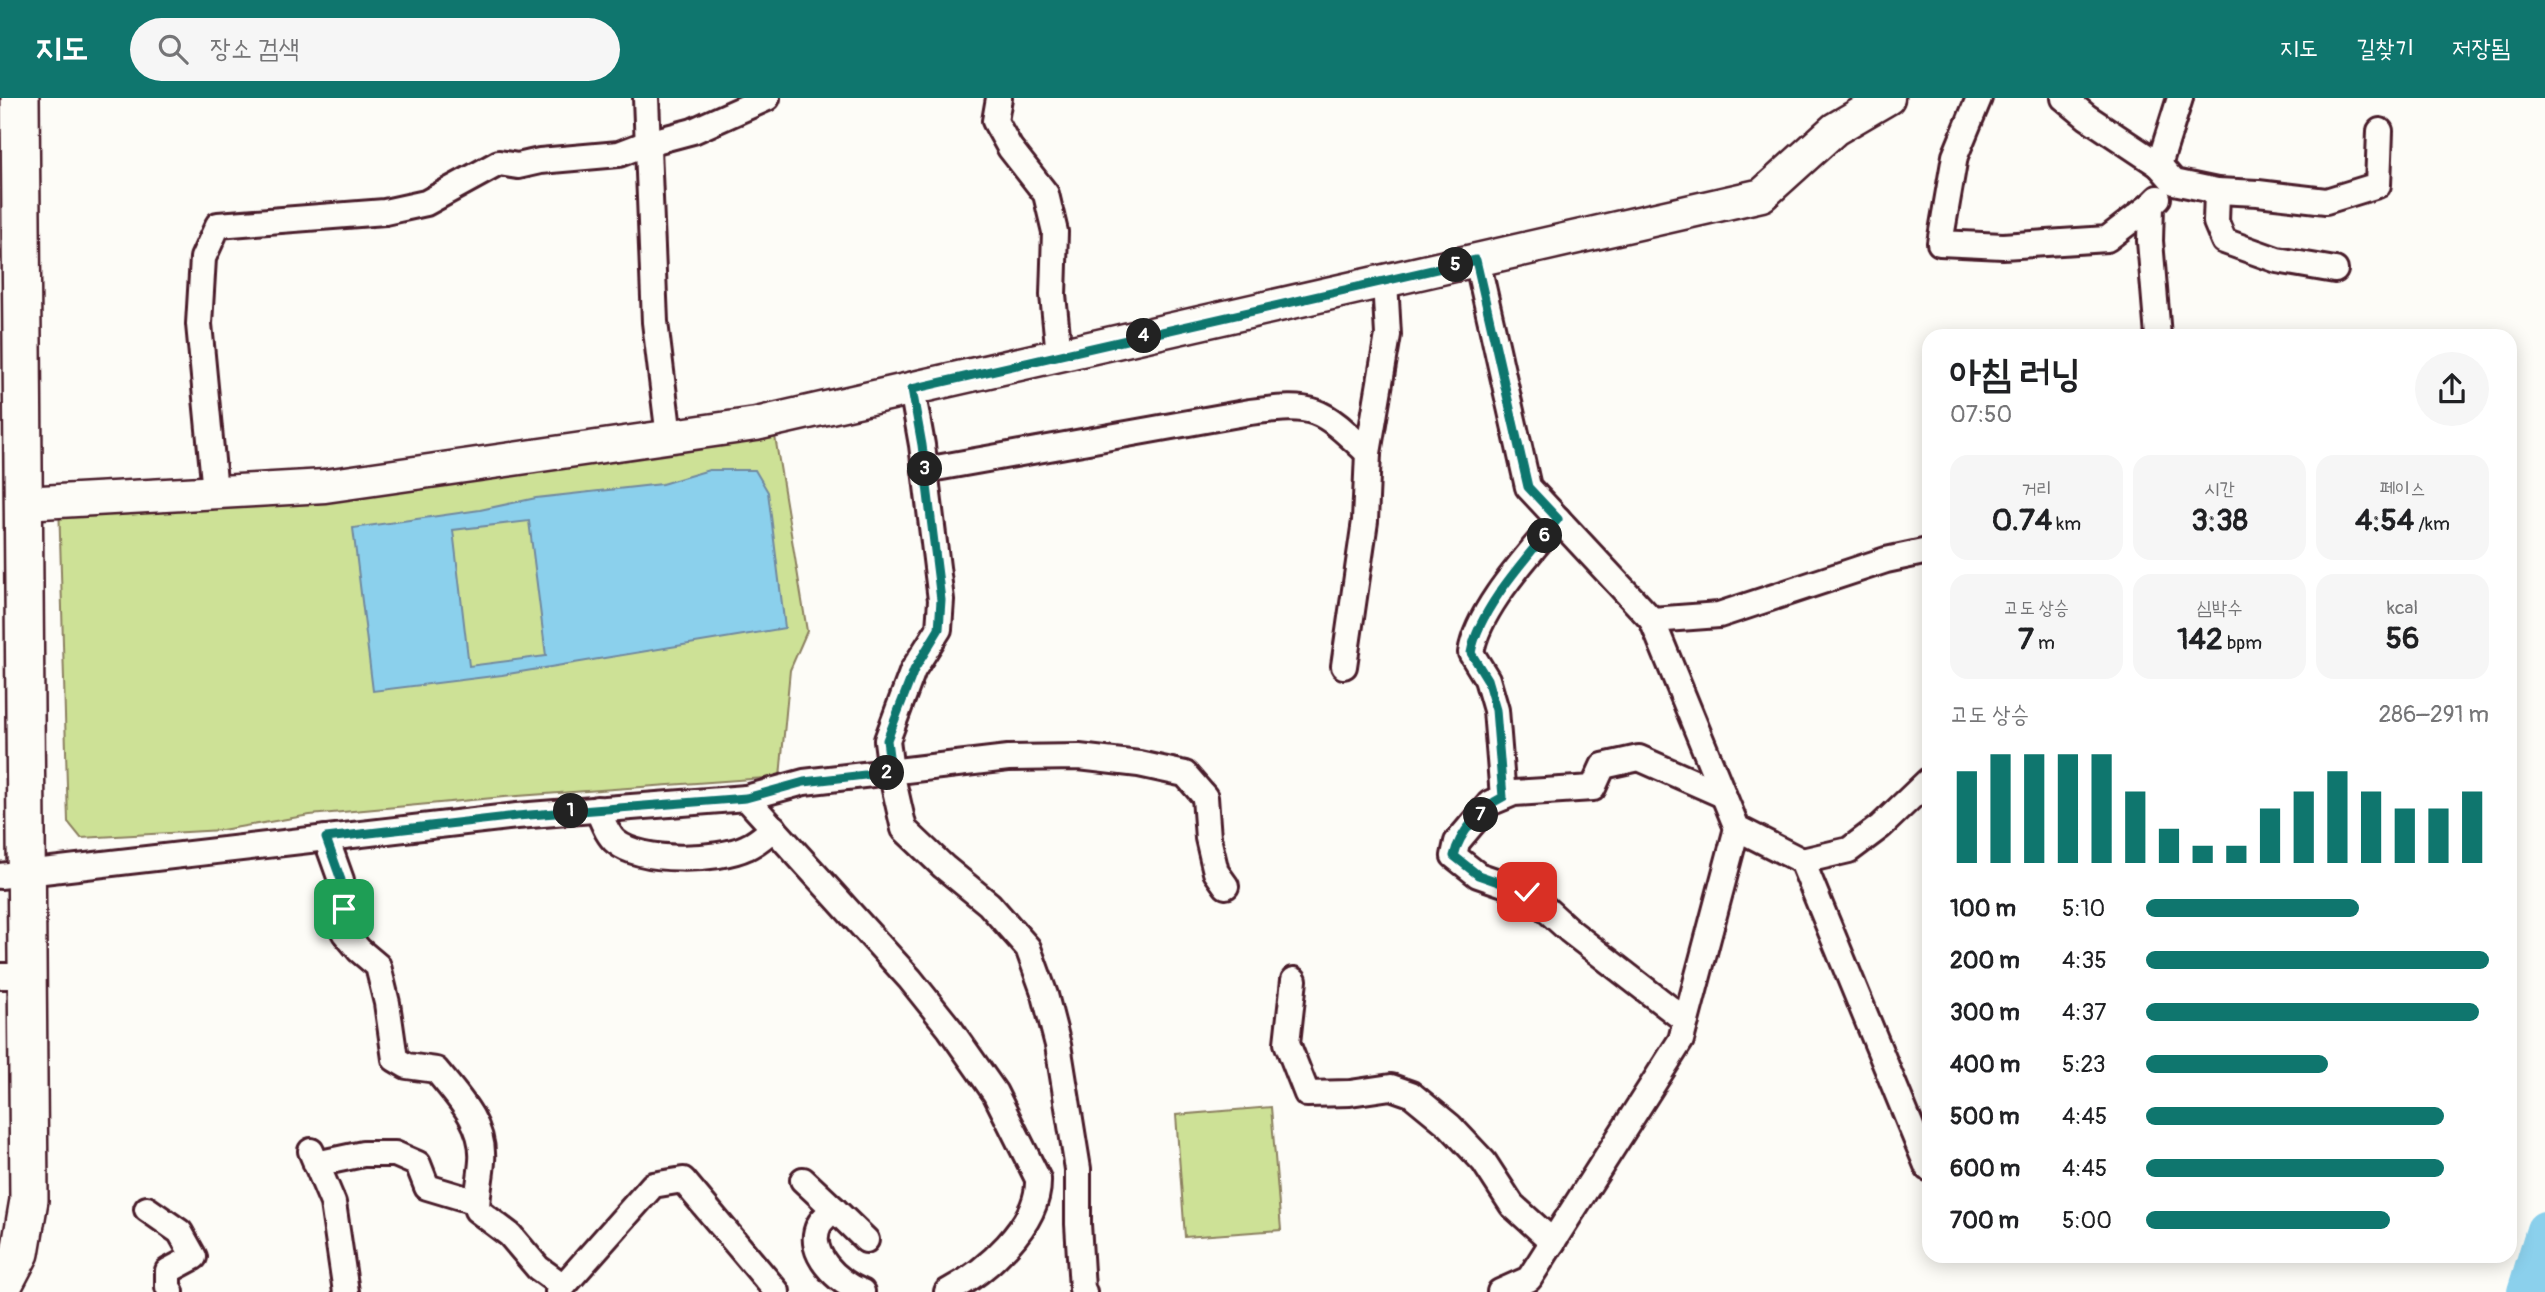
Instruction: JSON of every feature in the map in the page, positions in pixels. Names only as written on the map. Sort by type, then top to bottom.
[{"type":"main road","points":[[0,1291],[20,1253],[29,1200],[13,976],[13,874],[23,503],[20,98]]},
{"type":"street","points":[[646,98],[656,322],[669,437]]},
{"type":"street","points":[[215,492],[199,324],[203,258],[218,225],[385,212],[426,203],[499,163],[518,166],[540,161],[619,154],[692,131],[767,98]]},
{"type":"street","points":[[999,98],[995,121],[1010,148],[1046,194],[1055,232],[1053,295],[1059,355]]},
{"type":"street","points":[[23,503],[325,486],[756,424],[1762,195],[1835,129],[1888,98]]},
{"type":"street","points":[[1979,98],[1955,156],[1940,243],[2003,246],[2107,239],[2151,205]]},
{"type":"street","points":[[2064,98],[2166,174],[2217,191],[2326,201],[2378,185],[2380,131]]},
{"type":"street","points":[[2157,329],[2150,242],[2151,205],[2166,174],[2180,98]]},
{"type":"street","points":[[2217,191],[2216,222],[2224,242],[2277,260],[2335,270]]},
{"type":"street","points":[[1476,260],[1528,487],[1652,620],[1737,828],[1681,1040],[1529,1279],[1500,1292]]},
{"type":"street","points":[[1344,666],[1365,520],[1368,453],[1388,335],[1385,281]]},
{"type":"street","points":[[912,389],[941,600],[939,629],[914,670],[887,740],[891,772],[904,829],[989,904],[1028,948],[1045,995],[1058,1045],[1078,1169],[1077,1224],[1084,1292]]},
{"type":"street","points":[[925,470],[1236,414],[1292,407],[1318,411],[1340,426],[1368,453]]},
{"type":"street","points":[[1503,797],[1496,710],[1487,679],[1471,653],[1473,638],[1503,587],[1558,519]]},
{"type":"street","points":[[1652,620],[1719,615],[1886,560],[1922,552]]},
{"type":"street","points":[[13,874],[517,816],[746,798],[804,782],[1008,758],[1079,757],[1139,764],[1185,774],[1205,797],[1208,838],[1216,872],[1226,886]]},
{"type":"street","points":[[1686,1021],[1570,931],[1527,892],[1478,875],[1454,856],[1457,842],[1490,803],[1514,793],[1593,788],[1602,766],[1639,758],[1723,795]]},
{"type":"street","points":[[1737,828],[1802,861],[1850,850],[1922,787]]},
{"type":"street","points":[[746,798],[910,979],[950,1029],[995,1093],[1038,1179],[1039,1194],[1034,1206],[1014,1236],[996,1257],[966,1282],[947,1292]]},
{"type":"street","points":[[597,809],[614,841],[635,853],[658,858],[689,858],[747,848],[774,828]]},
{"type":"street","points":[[326,838],[341,880],[344,932],[359,950],[378,966],[387,1003],[395,1059],[407,1066],[436,1070],[477,1124],[483,1158],[477,1210],[510,1235],[538,1268],[561,1289],[653,1185],[683,1180],[777,1292]]},
{"type":"street","points":[[1802,861],[1922,1153]]},
{"type":"street","points":[[1294,980],[1287,1043],[1307,1094],[1350,1093],[1391,1087],[1411,1094],[1450,1126],[1484,1162],[1512,1205],[1553,1242]]},
{"type":"street","points":[[346,1292],[333,1203],[314,1158],[395,1154],[418,1164],[427,1187],[477,1202]]},
{"type":"street","points":[[803,1180],[866,1240]]},
{"type":"street","points":[[147,1209],[180,1232],[194,1257],[167,1271],[167,1287],[171,1292]]},
{"type":"street","points":[[834,1209],[818,1226],[817,1247],[821,1260],[840,1279],[862,1292]]},
{"type":"green space","points":[[756,424],[775,436],[807,631],[790,670],[780,777],[504,797],[310,815],[222,830],[81,838],[68,822],[59,501]]},
{"type":"green space","points":[[1271,1107],[1281,1230],[1185,1237],[1176,1115]]},
{"type":"water","points":[[709,470],[755,470],[768,492],[785,628],[502,675],[373,691],[353,528],[480,510],[536,498],[662,484]],"holes":[[[529,521],[546,656],[469,666],[453,530]]]},
{"type":"waterway","points":[[2526,1292],[2545,1230]]},
{"type":"route","points":[[344,909],[341,880],[326,838],[517,816],[746,798],[804,782],[891,772],[887,740],[914,670],[939,629],[941,600],[922,445],[912,389],[1476,260],[1528,487],[1558,519],[1503,587],[1473,638],[1471,653],[1487,679],[1496,710],[1503,797],[1490,803],[1457,842],[1454,856],[1478,875],[1527,892]]}]
